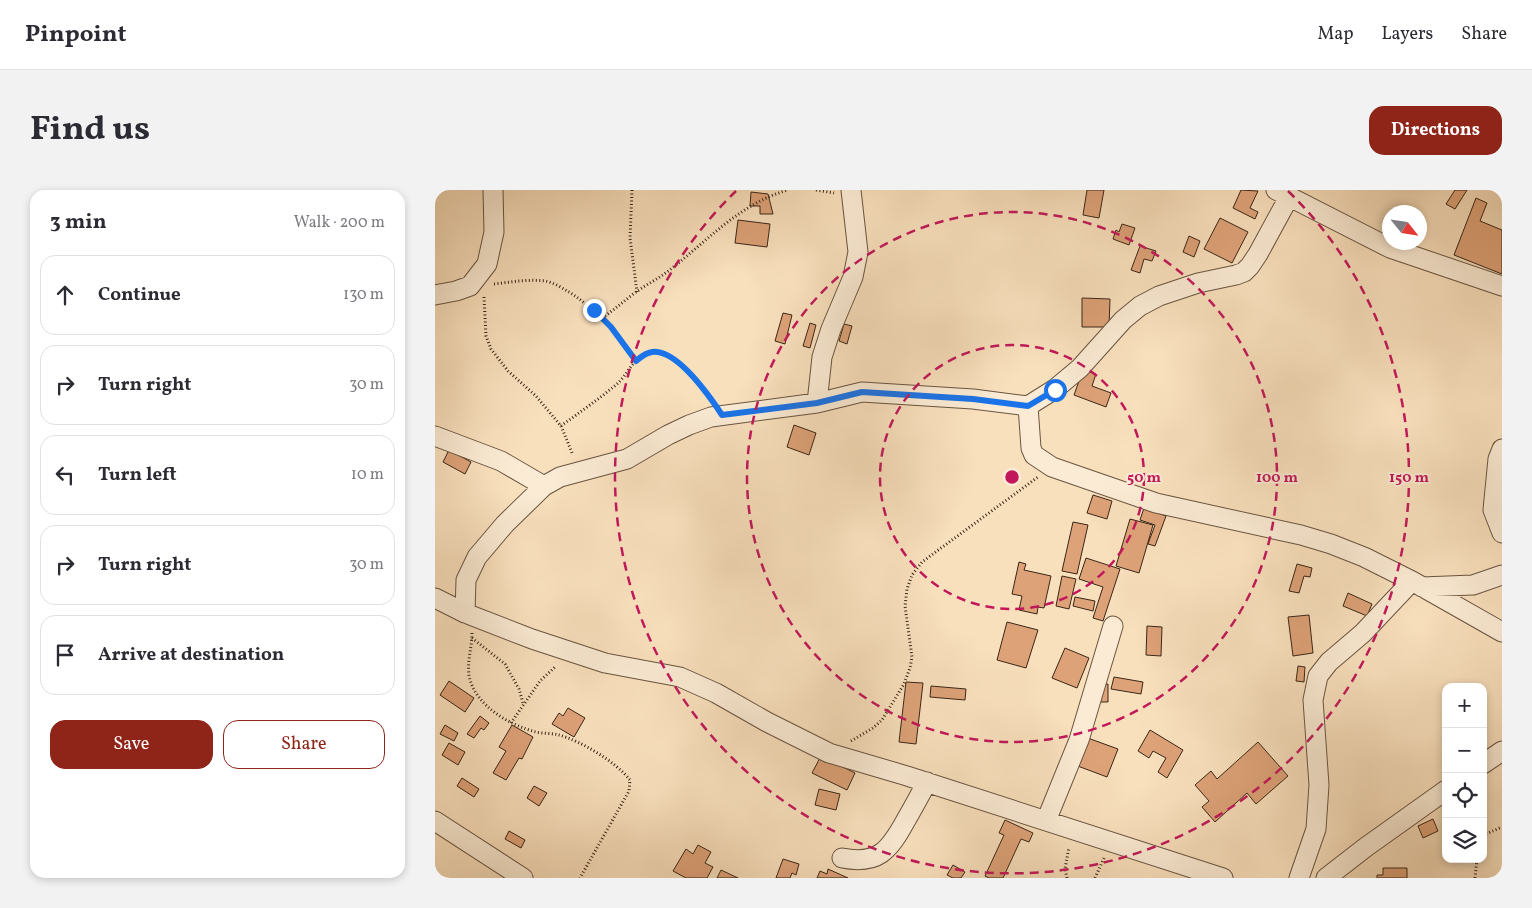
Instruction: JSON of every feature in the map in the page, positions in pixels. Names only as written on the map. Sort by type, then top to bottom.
[{"type":"street","points":[[435,294],[456,292],[477,286],[487,264],[494,232],[493,190]]},
{"type":"street","points":[[817,403],[822,357],[831,329],[853,277],[858,252],[851,190]]},
{"type":"street","points":[[468,614],[466,580],[477,557],[491,539],[544,486],[559,478],[627,459],[668,435],[711,417],[817,403],[862,392],[973,399],[1028,406],[1055,390],[1080,368],[1123,320],[1140,306],[1159,296],[1198,283],[1244,272],[1258,254],[1282,193],[1390,248],[1502,286]]},
{"type":"street","points":[[1028,406],[1031,448],[1035,455],[1052,467],[1156,504],[1301,535],[1331,544],[1416,584],[1502,632]]},
{"type":"street","points":[[435,436],[501,460],[544,486]]},
{"type":"street","points":[[1502,449],[1498,459],[1493,510],[1502,533]]},
{"type":"street","points":[[1299,878],[1316,829],[1319,785],[1313,700],[1318,676],[1329,662],[1416,584],[1473,585],[1502,575]]},
{"type":"street","points":[[437,600],[466,580]]},
{"type":"street","points":[[437,600],[468,614],[605,663],[680,677],[716,693],[767,722],[829,752],[1223,878]]},
{"type":"street","points":[[1047,822],[1079,740],[1113,626]]},
{"type":"street","points":[[1487,761],[1502,751]]},
{"type":"street","points":[[842,858],[857,861],[869,859],[891,845],[927,782]]},
{"type":"street","points":[[1326,878],[1442,793]]},
{"type":"street","points":[[435,820],[523,878]]},
{"type":"path","points":[[632,190],[630,238],[637,292]]},
{"type":"path","points":[[602,318],[663,275],[741,212],[760,200],[788,190]]},
{"type":"path","points":[[579,472],[561,426],[536,396],[508,371],[491,349],[486,336],[477,286],[524,280],[546,281],[563,288],[576,296],[602,318],[636,361]]},
{"type":"path","points":[[561,426],[616,384],[625,376],[636,361],[646,353],[655,351],[673,360],[693,377],[722,415]]},
{"type":"path","points":[[829,752],[873,728],[882,720],[904,684],[912,657],[905,606],[907,589],[913,575],[922,562],[1052,467]]},
{"type":"path","points":[[468,614],[472,638],[468,662],[469,676],[476,693],[492,710],[511,723],[536,732],[559,734],[583,745],[625,773],[630,780],[626,796],[580,878]]},
{"type":"path","points":[[472,638],[505,664],[519,689],[523,704]]},
{"type":"path","points":[[511,723],[539,681],[554,667],[575,653]]},
{"type":"path","points":[[1487,834],[1502,826]]},
{"type":"path","points":[[1067,878],[1065,869],[1072,829]]},
{"type":"path","points":[[1475,878],[1477,863]]},
{"type":"building","points":[[1087,190],[1104,190],[1099,218],[1083,215]]},
{"type":"building","points":[[1241,190],[1258,191],[1250,208],[1258,212],[1255,219],[1233,208]]},
{"type":"building","points":[[1455,190],[1467,190],[1455,209],[1446,204]]},
{"type":"building","points":[[751,192],[768,194],[773,214],[760,214],[760,206],[750,206]]},
{"type":"building","points":[[1476,198],[1487,203],[1480,221],[1502,230],[1502,274],[1454,255]]},
{"type":"building","points":[[1220,218],[1248,232],[1232,263],[1204,249]]},
{"type":"building","points":[[738,220],[770,224],[767,247],[735,243]]},
{"type":"building","points":[[1122,224],[1135,228],[1129,245],[1113,239],[1116,230],[1119,232]]},
{"type":"building","points":[[1189,236],[1200,241],[1194,257],[1183,252]]},
{"type":"building","points":[[1140,246],[1156,251],[1152,261],[1144,259],[1140,273],[1131,270]]},
{"type":"building","points":[[1082,298],[1110,299],[1109,327],[1082,327]]},
{"type":"building","points":[[783,313],[792,315],[785,344],[775,341]]},
{"type":"building","points":[[810,323],[816,325],[810,348],[803,346]]},
{"type":"building","points":[[844,324],[852,326],[847,344],[839,341]]},
{"type":"building","points":[[1083,370],[1096,374],[1092,386],[1111,393],[1106,407],[1074,395]]},
{"type":"building","points":[[794,425],[816,433],[809,455],[787,447]]},
{"type":"building","points":[[449,450],[471,462],[465,474],[443,462]]},
{"type":"building","points":[[1093,495],[1112,501],[1107,519],[1087,513]]},
{"type":"building","points":[[1144,508],[1166,516],[1155,546],[1148,544],[1155,525],[1140,520]]},
{"type":"building","points":[[1130,519],[1153,525],[1139,573],[1116,566]]},
{"type":"building","points":[[1073,522],[1088,525],[1077,574],[1062,571]]},
{"type":"building","points":[[1086,558],[1120,569],[1103,621],[1093,618],[1103,587],[1079,579]]},
{"type":"building","points":[[1019,562],[1026,564],[1024,570],[1051,576],[1044,608],[1038,607],[1037,614],[1019,610],[1022,596],[1012,594]]},
{"type":"building","points":[[1297,564],[1312,568],[1310,577],[1304,576],[1299,593],[1289,591]]},
{"type":"building","points":[[1062,576],[1076,579],[1069,609],[1056,606]]},
{"type":"building","points":[[1348,593],[1372,604],[1367,616],[1343,606]]},
{"type":"building","points":[[1075,597],[1095,601],[1093,611],[1073,606]]},
{"type":"building","points":[[1309,615],[1313,653],[1293,656],[1288,617]]},
{"type":"building","points":[[1007,622],[1038,630],[1026,668],[997,660]]},
{"type":"building","points":[[1147,626],[1162,627],[1161,656],[1146,655]]},
{"type":"building","points":[[1065,648],[1089,658],[1077,688],[1052,678]]},
{"type":"building","points":[[1298,666],[1305,667],[1304,682],[1296,681]]},
{"type":"building","points":[[1114,677],[1143,682],[1141,694],[1111,689]]},
{"type":"building","points":[[449,681],[474,698],[465,712],[440,695]]},
{"type":"building","points":[[906,682],[923,683],[916,744],[899,742]]},
{"type":"building","points":[[1108,684],[1108,702],[1100,702],[1099,685]]},
{"type":"building","points":[[931,686],[966,689],[965,700],[930,697]]},
{"type":"building","points":[[568,708],[585,718],[574,737],[552,724],[559,713],[563,716]]},
{"type":"building","points":[[480,716],[489,723],[484,730],[481,728],[474,738],[467,734]]},
{"type":"building","points":[[445,725],[458,733],[454,741],[440,734]]},
{"type":"building","points":[[512,725],[533,737],[522,759],[519,758],[506,780],[493,773],[506,751],[499,747]]},
{"type":"building","points":[[1150,730],[1183,750],[1167,778],[1158,772],[1166,758],[1153,751],[1149,758],[1138,751]]},
{"type":"building","points":[[1085,737],[1118,749],[1107,777],[1075,765]]},
{"type":"building","points":[[1258,742],[1288,776],[1256,804],[1247,793],[1215,822],[1202,807],[1209,801],[1195,785],[1211,771],[1217,779]]},
{"type":"building","points":[[449,743],[465,752],[458,765],[442,755]]},
{"type":"building","points":[[821,756],[855,773],[847,790],[812,773]]},
{"type":"building","points":[[462,778],[479,789],[474,797],[457,786]]},
{"type":"building","points":[[534,786],[547,793],[539,806],[527,798]]},
{"type":"building","points":[[819,789],[840,794],[836,810],[815,805]]},
{"type":"building","points":[[1433,819],[1438,831],[1423,838],[1418,826]]},
{"type":"building","points":[[1005,820],[1033,833],[1029,842],[1021,839],[1003,878],[989,878],[985,876],[1004,835],[999,833]]},
{"type":"building","points":[[509,831],[525,840],[521,848],[505,839]]},
{"type":"building","points":[[698,845],[711,852],[705,863],[713,867],[707,878],[686,878],[673,871],[686,849],[693,854]]},
{"type":"building","points":[[783,859],[799,864],[796,875],[792,873],[790,878],[776,878]]},
{"type":"building","points":[[953,865],[965,872],[961,878],[953,878],[947,875]]},
{"type":"building","points":[[1383,868],[1407,868],[1407,878],[1377,878],[1377,875],[1383,875]]},
{"type":"building","points":[[828,869],[848,878],[817,878],[820,871],[827,874]]},
{"type":"building","points":[[721,870],[738,878],[717,878]]},
{"type":"route","points":[[594,310],[611,327],[636,361],[646,353],[655,351],[679,363],[707,393],[722,415],[817,403],[862,392],[998,401],[1028,406],[1055,390]]}]
